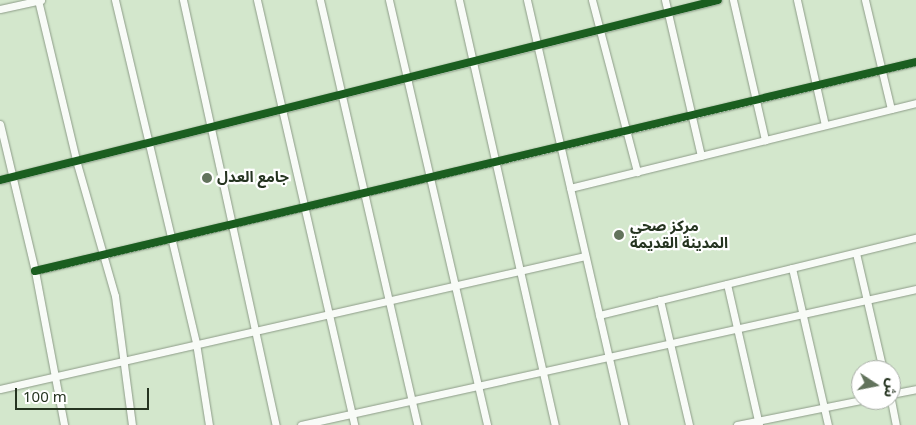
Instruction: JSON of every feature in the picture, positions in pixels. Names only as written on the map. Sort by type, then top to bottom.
[{"type":"street","points":[[0,9],[39,0],[76,160],[115,296],[132,425]]},
{"type":"street","points":[[115,0],[196,343],[209,425]]},
{"type":"street","points":[[183,0],[276,425]]},
{"type":"street","points":[[257,0],[354,425]]},
{"type":"street","points":[[320,0],[417,425]]},
{"type":"street","points":[[389,0],[487,425]]},
{"type":"street","points":[[459,0],[556,425]]},
{"type":"street","points":[[527,0],[624,425]]},
{"type":"street","points":[[592,0],[598,30],[628,130],[637,172]]},
{"type":"street","points":[[665,0],[701,156]]},
{"type":"street","points":[[0,180],[718,0]]},
{"type":"street","points":[[734,0],[765,140]]},
{"type":"street","points":[[797,0],[825,125]]},
{"type":"street","points":[[865,0],[891,109]]},
{"type":"street","points":[[35,271],[916,62]]},
{"type":"street","points":[[570,188],[916,103]]},
{"type":"street","points":[[0,124],[35,271],[64,425]]},
{"type":"street","points":[[599,315],[916,238]]},
{"type":"street","points":[[856,252],[882,360]]},
{"type":"street","points":[[0,389],[585,256]]},
{"type":"street","points":[[792,268],[828,425]]},
{"type":"street","points":[[727,284],[759,423]]},
{"type":"street","points":[[301,425],[916,289]]},
{"type":"street","points":[[660,300],[689,425]]},
{"type":"street","points":[[901,392],[916,389]]},
{"type":"street","points":[[737,425],[759,423],[851,402]]},
{"type":"street","points":[[892,410],[896,425]]},
{"type":"cycle path","points":[[0,180],[718,0]]},
{"type":"cycle path","points":[[35,271],[916,62]]},
{"type":"place","name":"جامع العدل","points":[[207,178]]},
{"type":"place","name":"مركز صحي المدينة القديمة","points":[[619,235]]}]
